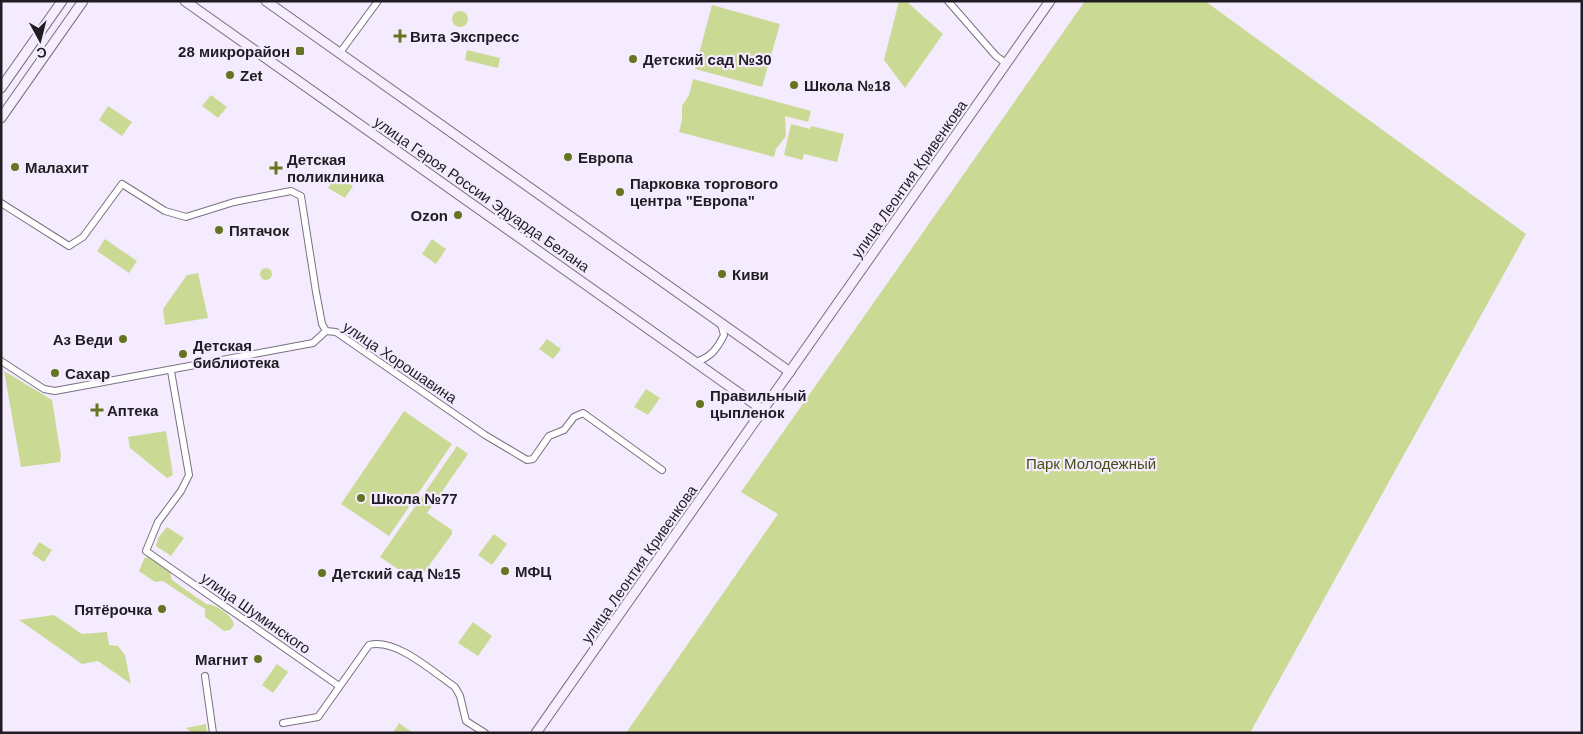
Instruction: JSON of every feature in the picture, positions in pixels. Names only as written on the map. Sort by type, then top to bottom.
[{"type":"street","points":[[1,88],[62,1]]},
{"type":"street","points":[[1,118],[83,1]]},
{"type":"street","name":"улица Героя России Эдуарда Белана","points":[[185,1],[763,410]]},
{"type":"street","points":[[266,1],[790,372]]},
{"type":"street","points":[[339,54],[378,1]]},
{"type":"street","points":[[948,1],[996,56],[1007,64]]},
{"type":"street","name":"улица Леонтия Кривенкова","points":[[536,733],[1050,1]]},
{"type":"street","points":[[1,203],[69,246],[83,237],[122,184],[165,212],[186,217],[234,202],[291,191],[301,196],[316,292],[322,324],[326,331]]},
{"type":"street","points":[[696,362],[710,357],[722,341],[724,335],[721,324]]},
{"type":"street","name":"улица Хорошавина","points":[[1,361],[44,389],[55,391],[172,371],[314,343],[326,331],[336,332],[485,435],[527,460],[533,459],[549,436],[564,430],[574,417],[583,414],[662,470]]},
{"type":"street","name":"улица Шуминского","points":[[172,371],[189,475],[181,492],[158,522],[146,551],[339,686]]},
{"type":"street","points":[[283,723],[318,717],[369,645],[379,642],[393,646],[455,687],[460,696],[466,721],[485,733]]},
{"type":"street","points":[[205,676],[213,733]]},
{"type":"green space","points":[[899,1],[906,1],[943,34],[905,88],[884,60]]},
{"type":"green space","name":"Парк Молодежный","points":[[1085,1],[1205,1],[1526,234],[1250,733],[626,733],[778,514],[741,492]]},
{"type":"green space","points":[[712,5],[780,24],[762,87],[695,69]]},
{"type":"green space","points":[[460,11],[466,13],[468,19],[466,25],[460,27],[454,25],[452,19],[454,13]]},
{"type":"green space","points":[[467,50],[500,58],[498,68],[465,60]]},
{"type":"green space","points":[[693,79],[811,111],[808,122],[785,116],[786,136],[776,149],[774,157],[679,132],[682,120],[682,106],[689,95]]},
{"type":"green space","points":[[211,95],[227,107],[218,118],[202,106]]},
{"type":"green space","points":[[108,106],[132,122],[122,136],[99,120]]},
{"type":"green space","points":[[791,124],[810,129],[811,126],[844,134],[837,162],[804,154],[802,160],[784,155]]},
{"type":"green space","points":[[336,175],[353,186],[345,198],[328,188]]},
{"type":"green space","points":[[105,239],[137,261],[129,273],[97,251]]},
{"type":"green space","points":[[432,239],[446,249],[436,264],[422,254]]},
{"type":"green space","points":[[264,268],[268,268],[272,274],[268,280],[264,280],[260,276],[260,272]]},
{"type":"green space","points":[[198,273],[208,318],[165,325],[163,309],[187,275]]},
{"type":"green space","points":[[547,339],[561,349],[553,359],[539,349]]},
{"type":"green space","points":[[4,371],[52,400],[61,456],[60,462],[21,467]]},
{"type":"green space","points":[[646,389],[660,398],[648,415],[634,407]]},
{"type":"green space","points":[[404,411],[452,444],[389,536],[341,504]]},
{"type":"green space","points":[[166,431],[173,475],[167,478],[130,448],[128,437]]},
{"type":"green space","points":[[457,446],[468,454],[427,513],[452,530],[452,534],[417,582],[380,557]]},
{"type":"green space","points":[[167,527],[184,538],[171,556],[156,546],[158,538]]},
{"type":"green space","points":[[494,534],[507,544],[492,565],[478,555]]},
{"type":"green space","points":[[39,542],[52,550],[44,562],[32,554]]},
{"type":"green space","points":[[148,556],[170,572],[172,580],[206,604],[219,608],[227,614],[234,625],[230,630],[224,631],[205,617],[205,609],[163,581],[155,582],[139,571],[144,559]]},
{"type":"green space","points":[[54,615],[82,634],[107,632],[109,645],[118,646],[125,655],[131,684],[98,661],[82,664],[19,620]]},
{"type":"green space","points":[[473,622],[492,636],[478,656],[458,643]]},
{"type":"green space","points":[[277,664],[288,672],[273,693],[262,685]]},
{"type":"green space","points":[[399,723],[413,733],[393,733]]},
{"type":"green space","points":[[206,724],[207,733],[193,733],[186,728]]},
{"type":"place","name":"Вита Экспресс","points":[[400,36]]},
{"type":"place","name":"28 микрорайон","points":[[300,51]]},
{"type":"place","name":"Детский сад №30","points":[[633,59]]},
{"type":"place","name":"Zet","points":[[230,75]]},
{"type":"place","name":"Школа №18","points":[[794,85]]},
{"type":"place","name":"Европа","points":[[568,157]]},
{"type":"place","name":"Малахит","points":[[15,167]]},
{"type":"place","name":"Детская поликлиника","points":[[276,168]]},
{"type":"place","name":"Парковка торгового центра \"Европа\"","points":[[620,192]]},
{"type":"place","name":"Ozon","points":[[458,215]]},
{"type":"place","name":"Пятачок","points":[[219,230]]},
{"type":"place","name":"Киви","points":[[722,274]]},
{"type":"place","name":"Аз Веди","points":[[123,339]]},
{"type":"place","name":"Детская библиотека","points":[[183,354]]},
{"type":"place","name":"Сахар","points":[[55,373]]},
{"type":"place","name":"Правильный цыпленок","points":[[700,404]]},
{"type":"place","name":"Аптека","points":[[97,410]]},
{"type":"place","name":"Школа №77","points":[[361,498]]},
{"type":"place","name":"МФЦ","points":[[505,571]]},
{"type":"place","name":"Детский сад №15","points":[[322,573]]},
{"type":"place","name":"Пятёрочка","points":[[162,609]]},
{"type":"place","name":"Магнит","points":[[258,659]]}]
